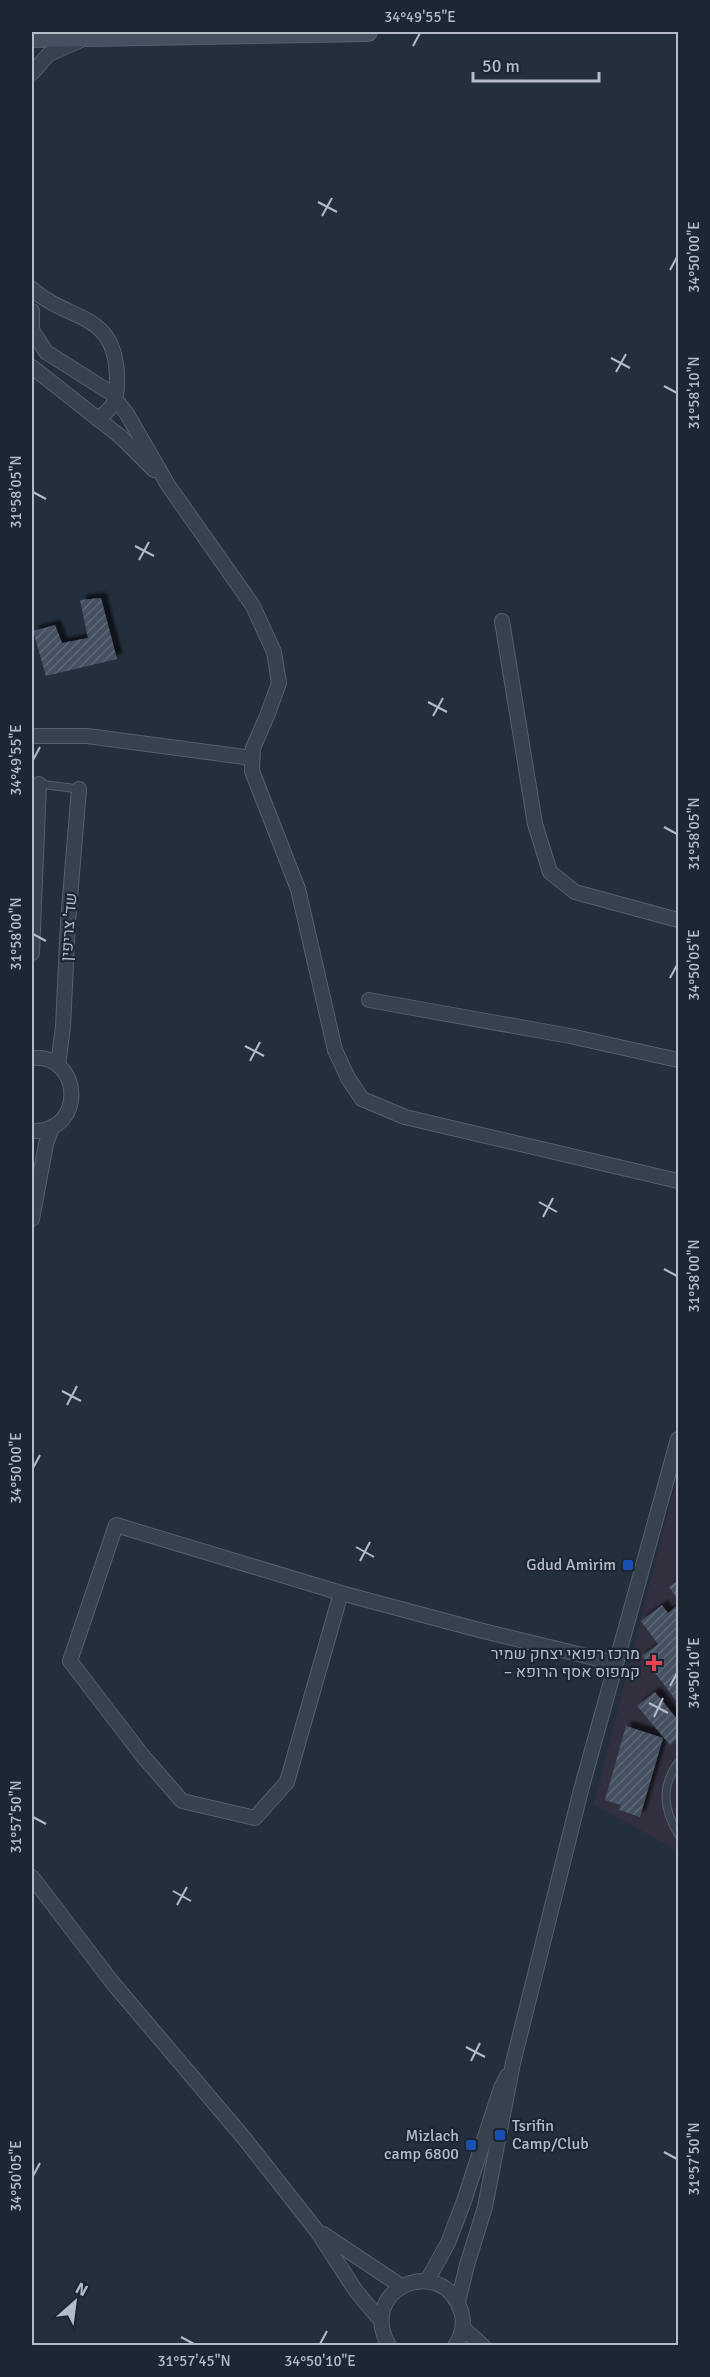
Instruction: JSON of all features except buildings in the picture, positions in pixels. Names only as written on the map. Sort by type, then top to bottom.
[{"type":"main road","points":[[32,38],[368,32]]},
{"type":"street","points":[[32,73],[49,54],[87,37]]},
{"type":"street","points":[[32,289],[45,301],[92,322],[105,333],[114,351],[117,366],[117,400],[110,410],[98,419]]},
{"type":"street","points":[[32,311],[32,330],[46,352],[111,393],[127,414],[168,485],[253,606],[274,652],[279,683],[253,748],[252,771],[298,889],[335,1050],[348,1078],[362,1099],[405,1118],[678,1181]]},
{"type":"street","points":[[32,367],[121,437],[168,485]]},
{"type":"street","points":[[502,621],[535,824],[550,872],[575,892],[678,920]]},
{"type":"street","points":[[32,736],[87,736],[252,758]]},
{"type":"street","points":[[32,953],[39,784]]},
{"type":"street","name":"שד' צריפין","points":[[58,1065],[63,1027],[68,922],[79,789]]},
{"type":"street","points":[[369,1000],[412,1010],[570,1036],[678,1060]]},
{"type":"street","points":[[32,1058],[47,1059],[58,1065],[66,1074],[71,1085],[72,1097],[69,1109],[62,1120],[52,1127],[32,1131]]},
{"type":"street","points":[[32,1219],[46,1144],[52,1127]]},
{"type":"street","points":[[458,2302],[467,2265],[486,2207],[513,2064],[615,1663],[678,1439]]},
{"type":"street","points":[[341,1593],[287,1782],[255,1818],[182,1801],[142,1755],[70,1661],[116,1525],[341,1593],[615,1663]]},
{"type":"street","points":[[32,1877],[112,1982],[244,2138],[317,2230],[356,2291],[381,2321]]},
{"type":"street","points":[[427,2281],[448,2243],[501,2088],[513,2064]]},
{"type":"street","points":[[317,2230],[401,2286]]},
{"type":"street","points":[[389,2346],[383,2335],[381,2321],[383,2307],[390,2295],[401,2286],[414,2281],[440,2284],[458,2302],[463,2315],[463,2328],[455,2346]]},
{"type":"street","points":[[463,2328],[483,2346]]},
{"type":"lane","points":[[39,784],[79,789]]},
{"type":"lane","points":[[678,1763],[667,1783],[665,1798],[669,1817],[678,1834]]},
{"type":"shaded area","name":"מרכז רפואי יצחק שמיר – קמפוס אסף הרופא","points":[[678,1473],[678,1855],[671,1847],[594,1804]]},
{"type":"place","name":"Gdud Amirim","points":[[628,1565]]},
{"type":"place","name":"מרכז רפואי יצחק שמיר – קמפוס אסף הרופא","points":[[654,1663]]},
{"type":"place","name":"Tsrifin Camp/Club","points":[[500,2135]]},
{"type":"place","name":"Mizlach camp 6800","points":[[471,2145]]}]
